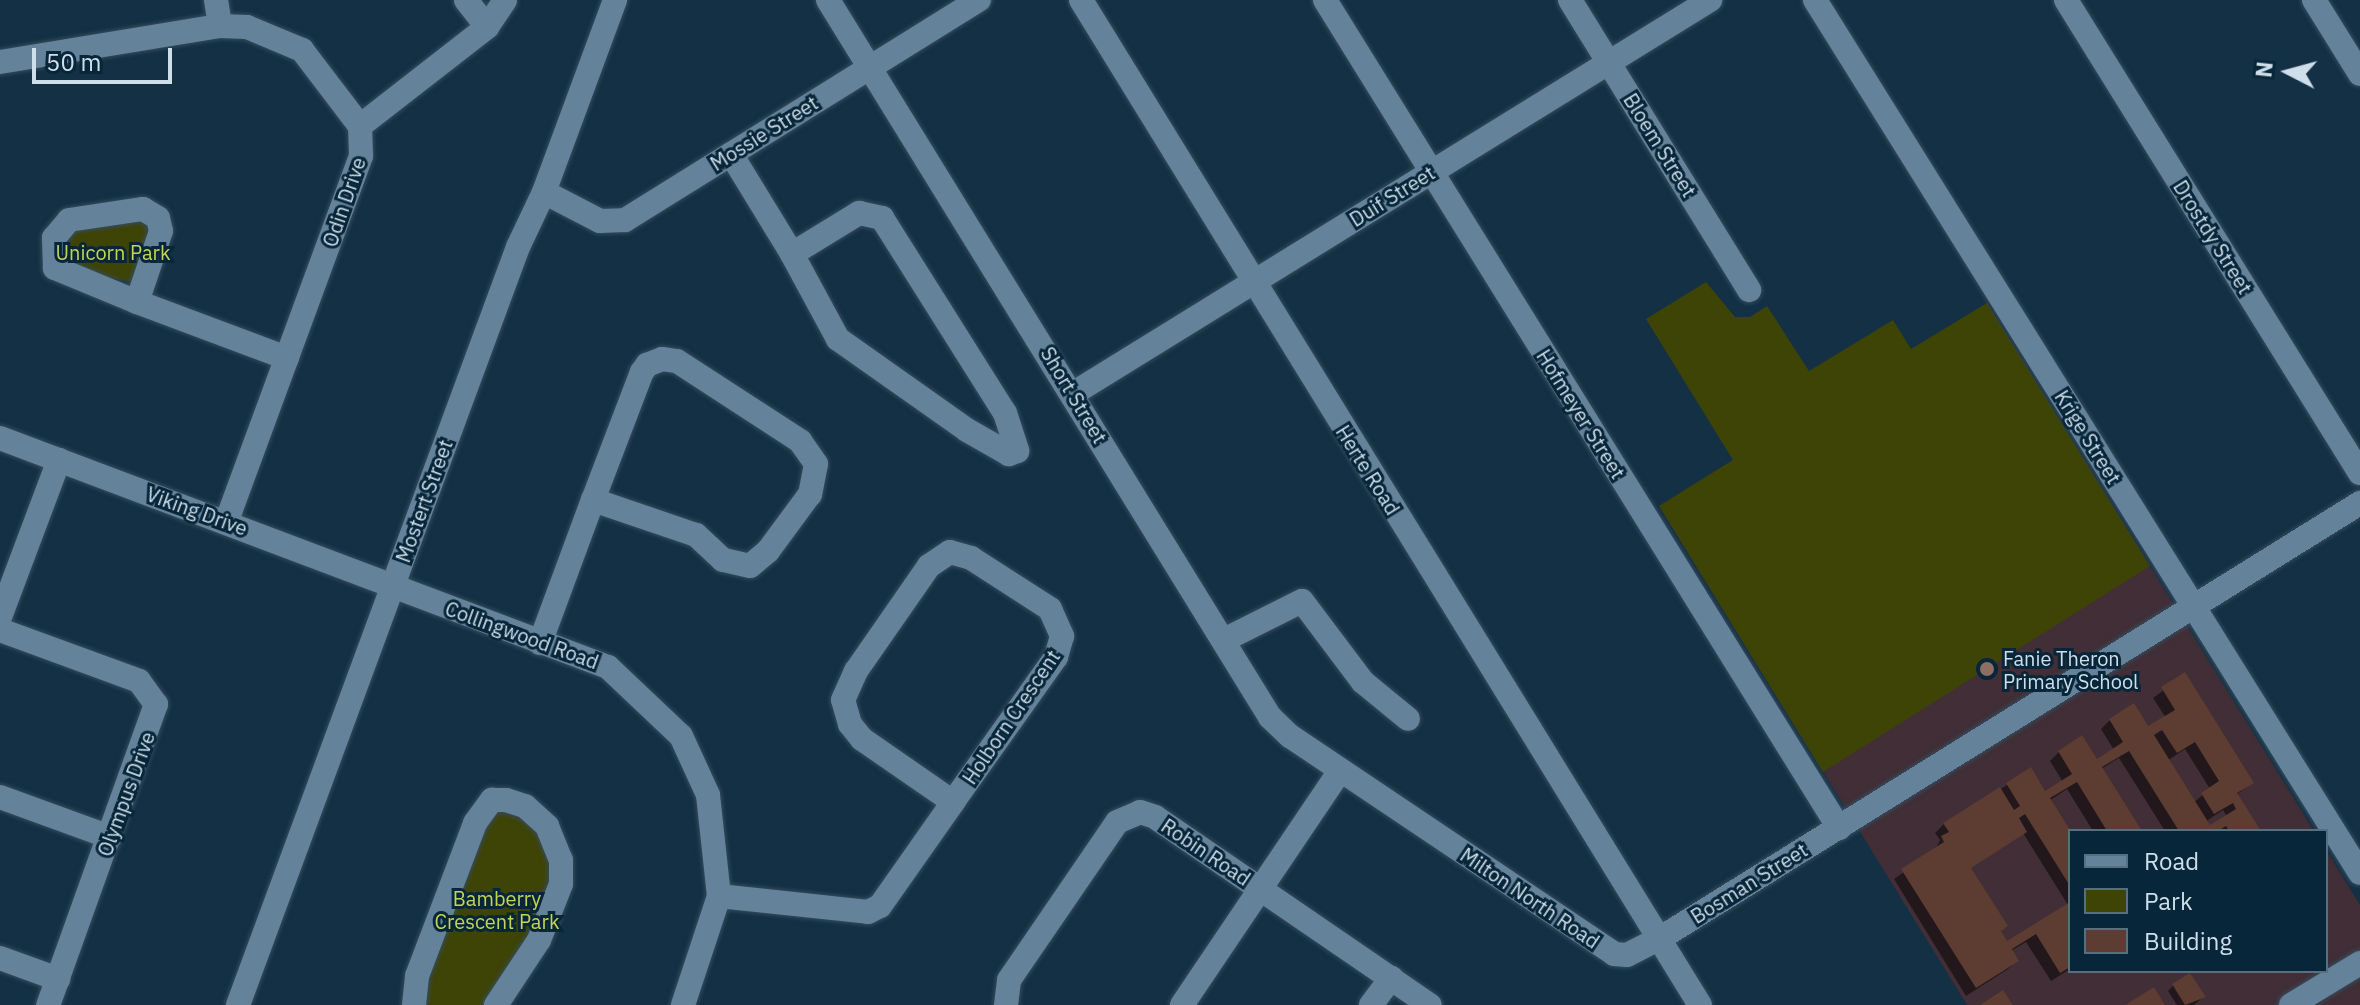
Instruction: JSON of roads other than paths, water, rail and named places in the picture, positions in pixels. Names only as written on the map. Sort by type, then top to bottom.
[{"type":"street","points":[[216,0],[220,26]]},
{"type":"street","points":[[466,0],[487,27]]},
{"type":"street","points":[[0,62],[220,26],[247,27],[298,46],[360,126],[487,27],[505,0]]},
{"type":"street","name":"Mostert Street","points":[[238,1005],[518,247],[544,192],[615,0]]},
{"type":"street","name":"Short Street","points":[[828,0],[1074,393],[1270,717],[1340,771]]},
{"type":"street","name":"Mossie Street","points":[[544,192],[600,221],[619,222],[979,0]]},
{"type":"street","name":"Herte Road","points":[[1081,0],[1659,939]]},
{"type":"street","name":"Hofmeyer Street","points":[[1325,0],[1839,828]]},
{"type":"street","name":"Bloem Street","points":[[1570,0],[1749,290]]},
{"type":"street","name":"Duif Street","points":[[1074,393],[1710,0]]},
{"type":"street","name":"Krige Street","points":[[1815,0],[2360,873]]},
{"type":"street","name":"Drostdy Street","points":[[2066,0],[2360,473]]},
{"type":"street","points":[[2314,0],[2360,74]]},
{"type":"street","name":"Odin Drive","points":[[226,522],[361,156],[360,126]]},
{"type":"street","points":[[731,154],[792,254],[838,339],[967,430],[1009,454],[1017,451],[1005,413],[882,218],[859,213],[792,254]]},
{"type":"street","points":[[137,302],[160,237],[154,214],[137,209],[76,217],[63,225],[52,245],[55,268],[137,302],[287,358]]},
{"type":"street","points":[[540,643],[593,500],[642,372],[662,359],[677,361],[800,441],[816,464],[810,494],[768,551],[750,566],[723,560],[696,535],[593,500]]},
{"type":"street","name":"Viking Drive","points":[[0,438],[393,585]]},
{"type":"street","points":[[0,617],[59,460]]},
{"type":"street","points":[[2194,605],[2360,503]]},
{"type":"street","name":"Holborn Crescent","points":[[719,896],[868,912],[880,906],[1056,657],[1062,636],[1050,609],[971,558],[950,552],[929,566],[856,671],[843,700],[850,724],[862,739],[953,802]]},
{"type":"street","name":"Collingwood Road","points":[[393,585],[608,667],[681,736],[708,795],[719,896],[683,1005]]},
{"type":"street","points":[[1224,640],[1294,601],[1302,601],[1363,682],[1408,719]]},
{"type":"street","name":"Bosman Street","points":[[1659,939],[2194,605]]},
{"type":"street","name":"Olympus Drive","points":[[0,630],[139,681],[152,693],[154,717],[48,1005]]},
{"type":"street","points":[[1182,1005],[1340,771]]},
{"type":"street","name":"Milton North Road","points":[[1340,771],[1599,946],[1627,955],[1659,939]]},
{"type":"street","points":[[0,797],[110,837]]},
{"type":"street","points":[[414,1005],[417,976],[475,823],[492,800],[506,800],[525,806],[547,826],[561,860],[561,884],[539,940],[496,1005]]},
{"type":"street","name":"Robin Road","points":[[1006,1005],[1009,980],[1127,815],[1155,817],[1430,1005]]},
{"type":"street","points":[[1659,939],[1700,1005]]},
{"type":"street","points":[[0,958],[58,979]]},
{"type":"street","points":[[2291,1005],[2360,963]]},
{"type":"street","points":[[1371,1005],[1391,978]]},
{"type":"place","name":"Fanie Theron Primary School","points":[[1987,669]]},
{"type":"park label","name":"Unicorn Park","points":[[113,252]]},
{"type":"park label","name":"Bamberry Crescent Park","points":[[497,910]]}]
